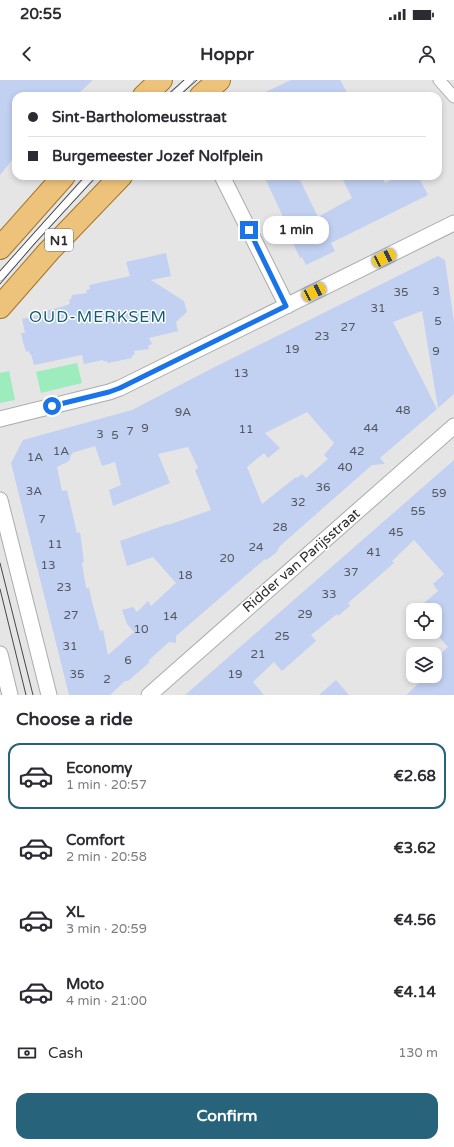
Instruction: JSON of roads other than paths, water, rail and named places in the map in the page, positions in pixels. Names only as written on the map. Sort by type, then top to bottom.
[{"type":"main road","points":[[206,92],[219,80]]},
{"type":"main road","points":[[0,248],[60,180]]},
{"type":"main road","name":"N1","points":[[0,307],[49,251],[117,180]]},
{"type":"street","points":[[439,80],[454,97]]},
{"type":"street","points":[[224,180],[286,306]]},
{"type":"street","points":[[0,419],[102,394],[120,388],[454,223]]},
{"type":"street","name":"Ridder van Parijsstraat","points":[[149,695],[454,426]]},
{"type":"street","points":[[0,500],[49,695]]},
{"type":"street","points":[[0,654],[10,695]]},
{"type":"lane","points":[[156,88],[190,80]]},
{"type":"lane","points":[[0,277],[87,180]]},
{"type":"tram line","points":[[170,92],[184,80]]},
{"type":"tram line","points":[[184,92],[197,80]]},
{"type":"tram line","points":[[0,271],[81,180]]},
{"type":"tram line","points":[[0,284],[35,243],[93,180]]},
{"type":"tram line","points":[[0,563],[33,695]]},
{"type":"tram line","points":[[0,589],[26,695]]},
{"type":"district","name":"OUD-MERKSEM","points":[[98,316]]}]
